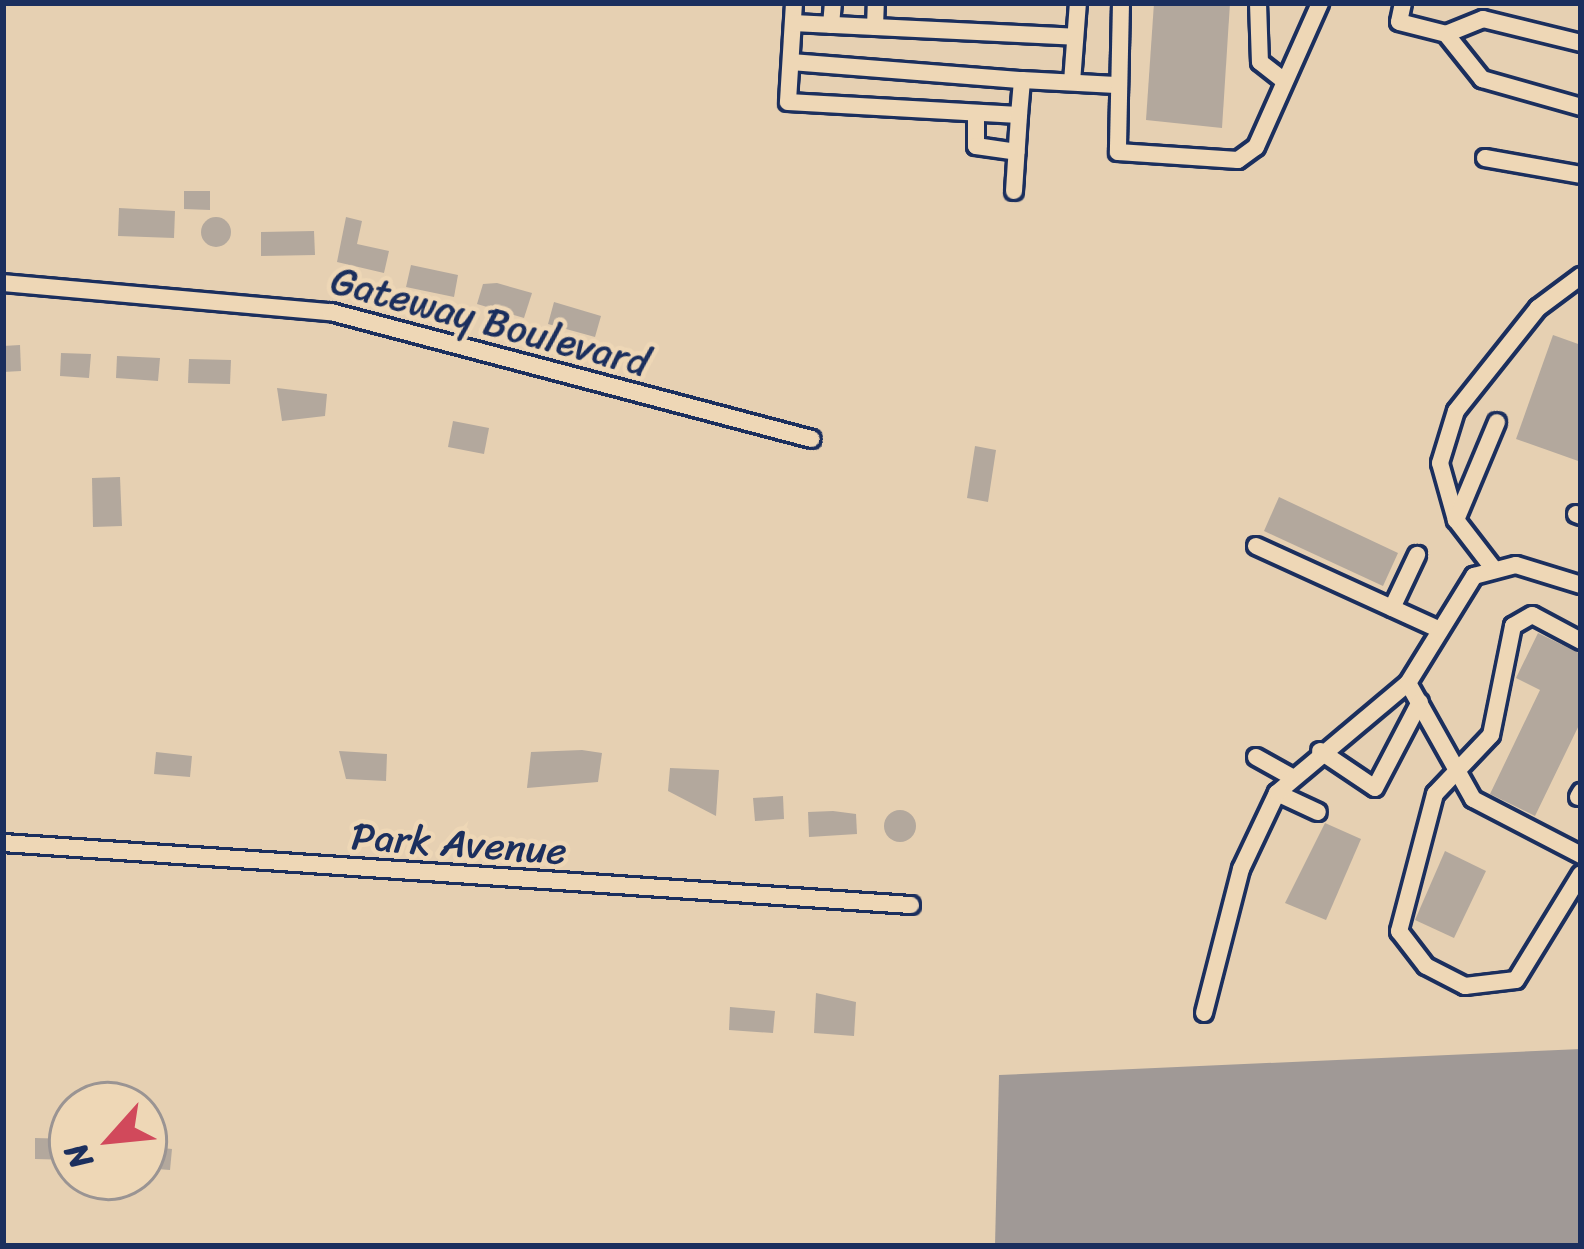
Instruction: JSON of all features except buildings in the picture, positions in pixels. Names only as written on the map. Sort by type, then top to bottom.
[{"type":"street","points":[[794,3],[788,101],[1019,115]]},
{"type":"street","points":[[831,26],[833,3]]},
{"type":"street","points":[[875,27],[876,3]]},
{"type":"street","points":[[1072,82],[1078,3]]},
{"type":"street","points":[[1121,3],[1118,152],[1238,160],[1256,147],[1320,3]]},
{"type":"street","points":[[1258,3],[1260,62],[1284,80]]},
{"type":"street","points":[[1403,3],[1400,22],[1446,34],[1483,19],[1581,43]]},
{"type":"street","points":[[793,23],[1075,37]]},
{"type":"street","points":[[1446,34],[1481,79],[1581,107]]},
{"type":"street","points":[[790,62],[1117,85]]},
{"type":"street","points":[[1014,191],[1022,80]]},
{"type":"street","points":[[976,113],[976,146],[1016,152]]},
{"type":"street","points":[[1485,158],[1581,175]]},
{"type":"street","points":[[1493,568],[1456,520],[1440,463],[1464,397],[1538,308],[1581,276]]},
{"type":"street","name":"Gateway Boulevard","points":[[3,283],[331,312],[812,439]]},
{"type":"street","points":[[1456,520],[1497,422]]},
{"type":"street","points":[[1256,546],[1438,629]]},
{"type":"street","points":[[1392,608],[1417,555]]},
{"type":"street","points":[[1204,1013],[1241,868],[1277,793],[1320,752],[1408,683],[1469,581],[1493,568],[1581,585]]},
{"type":"street","points":[[1581,641],[1520,618],[1501,658],[1491,736],[1436,794],[1431,842],[1402,914],[1406,945],[1426,966],[1465,986],[1516,980],[1581,874]]},
{"type":"street","points":[[1408,683],[1473,799],[1581,855]]},
{"type":"street","points":[[1320,752],[1375,788],[1420,702]]},
{"type":"street","points":[[1256,757],[1292,777]]},
{"type":"street","points":[[1277,793],[1318,812]]},
{"type":"street","name":"Park Avenue","points":[[3,843],[911,905]]},
{"type":"shaded area","points":[[1581,1049],[1581,1246],[995,1246],[999,1075]]}]
